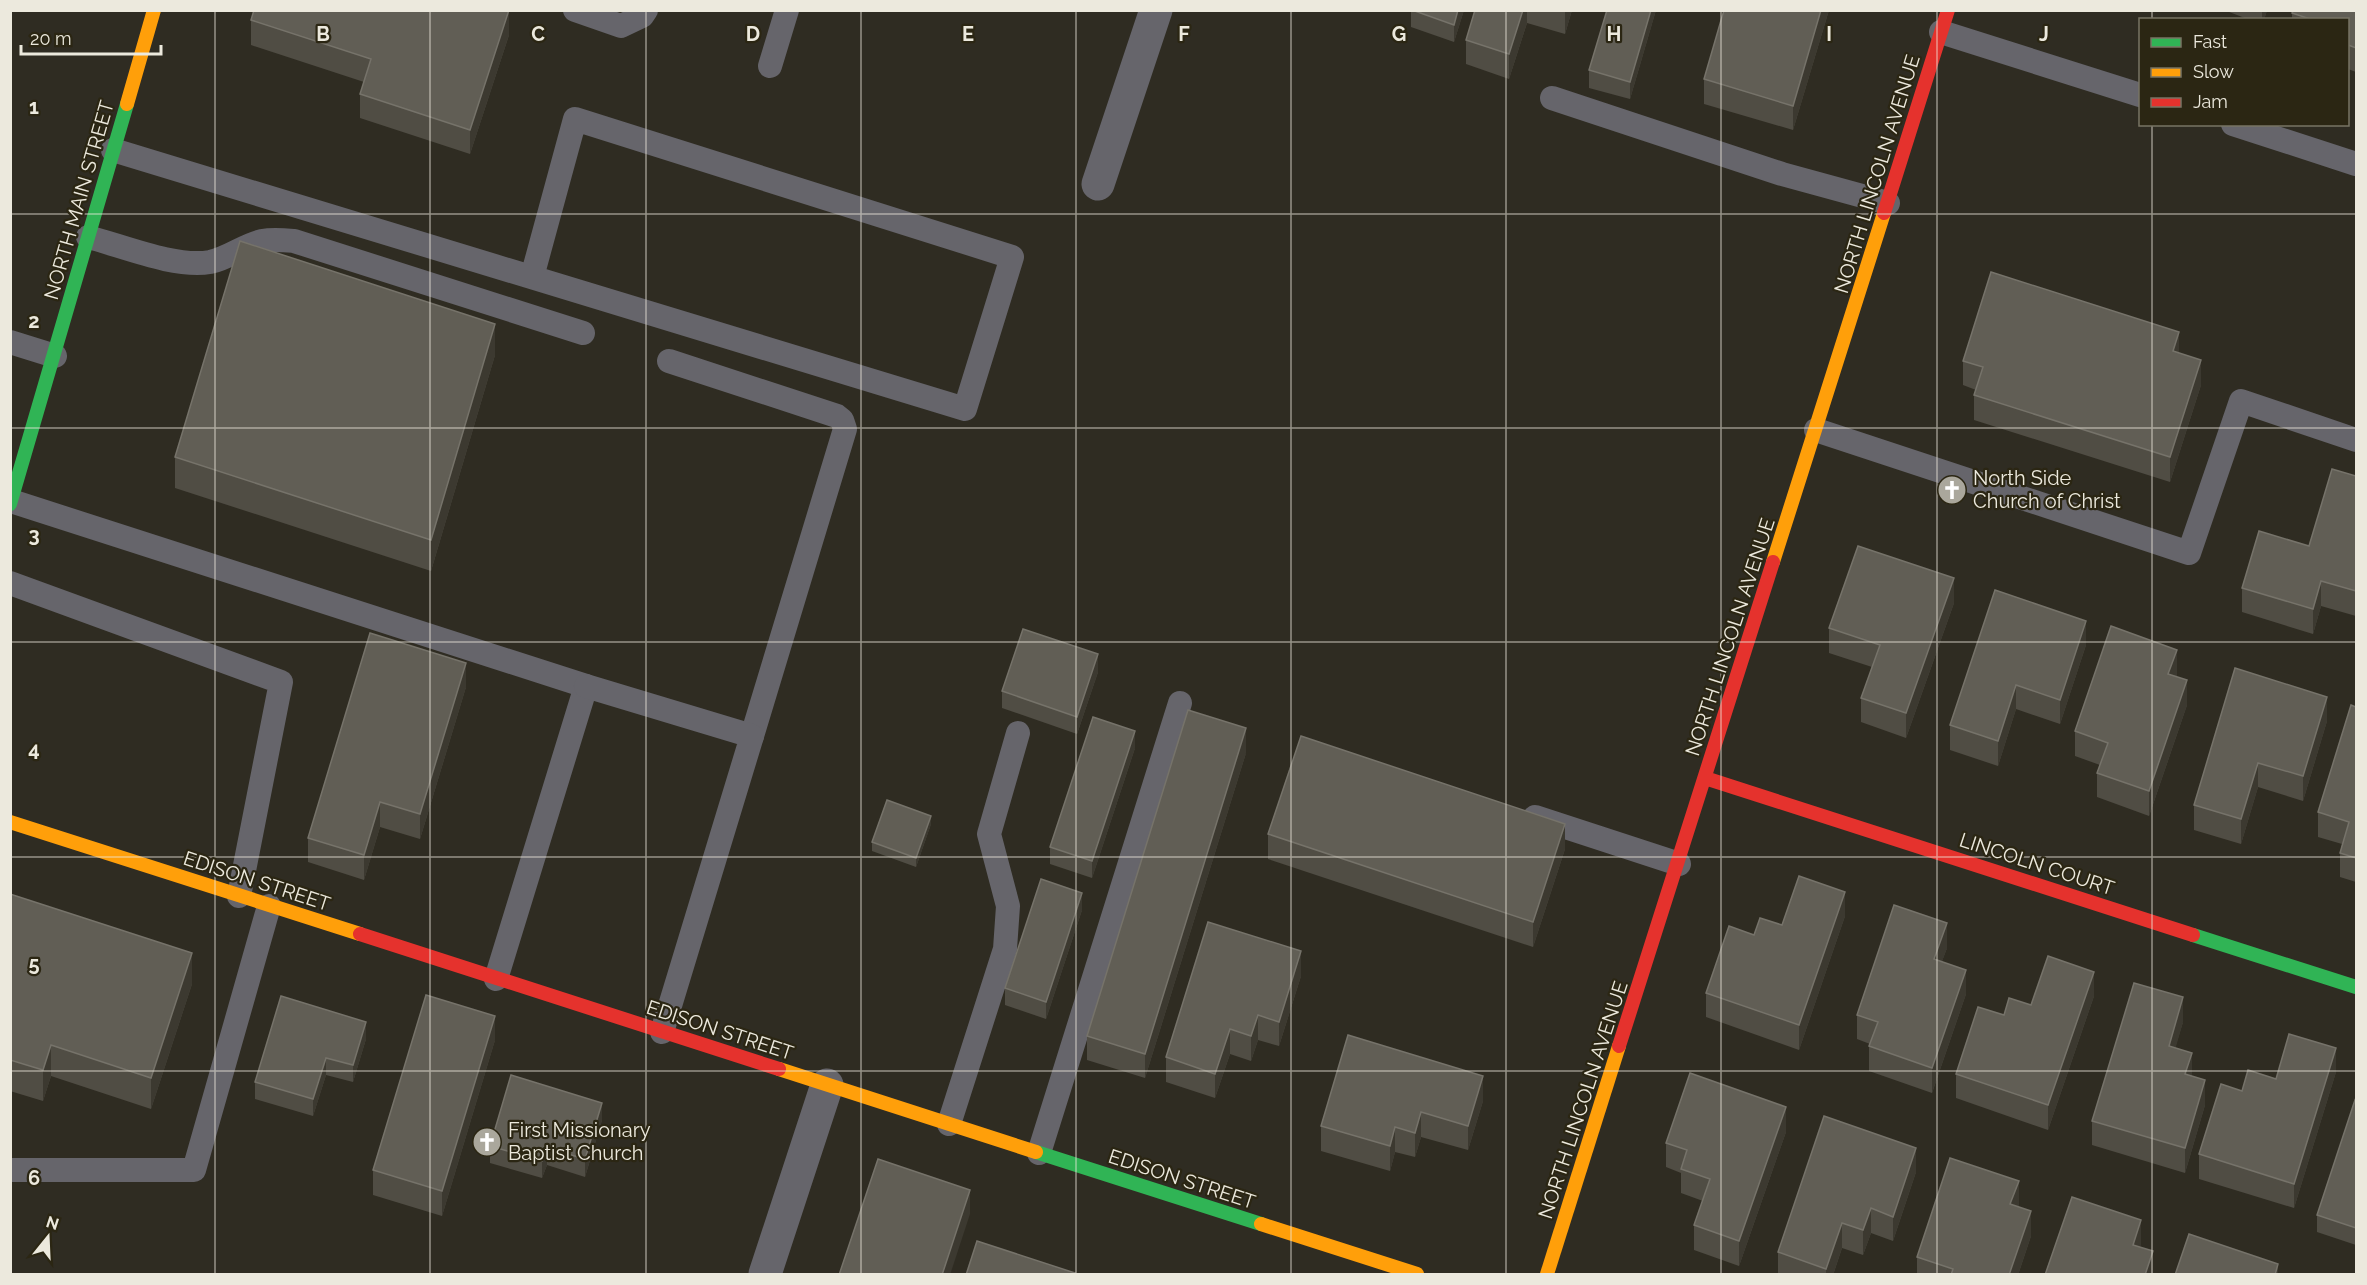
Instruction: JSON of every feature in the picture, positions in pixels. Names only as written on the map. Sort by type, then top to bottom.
[{"type":"street","name":"NORTH MAIN STREET","points":[[11,503],[154,10]]},
{"type":"street","points":[[1098,184],[1156,10]]},
{"type":"street","name":"NORTH LINCOLN AVENUE","points":[[1547,1275],[1945,21]]},
{"type":"street","name":"LINCOLN COURT","points":[[1705,778],[2356,987]]},
{"type":"street","name":"EDISON STREET","points":[[10,822],[1417,1275]]},
{"type":"street","points":[[765,1275],[827,1085]]},
{"type":"lane","points":[[575,10],[621,26],[642,16],[646,10]]},
{"type":"lane","points":[[770,66],[787,10]]},
{"type":"lane","points":[[1945,21],[2139,95]]},
{"type":"lane","points":[[1552,98],[1782,174],[1888,203]]},
{"type":"lane","points":[[113,150],[532,278],[965,409],[1012,257],[575,120],[532,278]]},
{"type":"lane","points":[[2239,126],[2356,164]]},
{"type":"lane","points":[[88,237],[191,262],[210,262],[261,241],[279,239],[294,241],[583,333]]},
{"type":"lane","points":[[10,342],[55,356]]},
{"type":"lane","points":[[662,1032],[845,429],[842,420],[837,416],[669,361]]},
{"type":"lane","points":[[1816,430],[2189,553],[2241,401],[2356,440]]},
{"type":"lane","points":[[11,503],[586,686],[752,736]]},
{"type":"lane","points":[[10,583],[281,682],[239,896]]},
{"type":"lane","points":[[496,979],[586,686]]},
{"type":"lane","points":[[1038,1153],[1180,703]]},
{"type":"lane","points":[[949,1124],[1005,950],[1008,906],[989,834],[1018,733]]},
{"type":"lane","points":[[1512,809],[1678,864]]},
{"type":"lane","points":[[10,1170],[194,1170],[269,906]]},
{"type":"building","points":[[254,10],[509,10],[470,130],[360,94],[371,59],[251,20]]},
{"type":"building","points":[[1412,10],[1458,10],[1454,25]]},
{"type":"building","points":[[1475,10],[1523,10],[1509,54],[1466,40]]},
{"type":"building","points":[[1607,10],[1651,10],[1630,82],[1589,70]]},
{"type":"building","points":[[1724,10],[1821,10],[1793,106],[1704,79]]},
{"type":"building","points":[[2293,10],[2356,10],[2356,48],[2349,45],[2349,18],[2307,18],[2292,13]]},
{"type":"building","points":[[240,241],[495,324],[431,540],[175,457]]},
{"type":"building","points":[[1991,272],[2179,332],[2173,351],[2201,360],[2170,457],[1974,395],[1983,367],[1963,361]]},
{"type":"building","points":[[2332,469],[2356,476],[2356,591],[2321,581],[2313,609],[2242,588],[2259,531],[2309,546]]},
{"type":"building","points":[[1858,546],[1954,578],[1906,713],[1861,698],[1880,645],[1829,628]]},
{"type":"building","points":[[1995,590],[2086,621],[2060,700],[2016,685],[1998,741],[1950,725]]},
{"type":"building","points":[[2111,626],[2177,650],[2168,674],[2187,680],[2149,791],[2097,773],[2108,743],[2075,731]]},
{"type":"building","points":[[1023,629],[1098,654],[1077,717],[1002,691]]},
{"type":"building","points":[[370,633],[466,663],[420,814],[380,802],[364,855],[308,838]]},
{"type":"building","points":[[2235,668],[2327,697],[2303,776],[2258,763],[2241,819],[2194,805]]},
{"type":"building","points":[[2351,705],[2356,707],[2356,858],[2340,853],[2349,822],[2318,812]]},
{"type":"building","points":[[1188,710],[1246,728],[1145,1054],[1087,1036]]},
{"type":"building","points":[[1093,717],[1135,731],[1092,861],[1050,847]]},
{"type":"building","points":[[1301,736],[1565,824],[1533,922],[1268,834]]},
{"type":"building","points":[[887,800],[931,816],[916,858],[872,842]]},
{"type":"building","points":[[1799,876],[1845,892],[1799,1025],[1706,993],[1729,926],[1754,935],[1760,918],[1782,925]]},
{"type":"building","points":[[1041,879],[1082,893],[1046,1002],[1005,988]]},
{"type":"building","points":[[10,894],[192,953],[151,1078],[51,1045],[43,1070],[10,1060]]},
{"type":"building","points":[[1894,905],[1947,923],[1934,959],[1966,970],[1932,1068],[1869,1046],[1878,1022],[1857,1015]]},
{"type":"building","points":[[1208,922],[1301,951],[1279,1022],[1258,1015],[1251,1036],[1230,1029],[1215,1074],[1166,1057]]},
{"type":"building","points":[[2048,956],[2094,972],[2048,1105],[1956,1074],[1978,1007],[2004,1015],[2009,998],[2031,1005]]},
{"type":"building","points":[[2134,983],[2183,997],[2169,1046],[2192,1053],[2185,1074],[2205,1080],[2185,1148],[2092,1121]]},
{"type":"building","points":[[426,995],[495,1016],[442,1191],[373,1170]]},
{"type":"building","points":[[281,996],[366,1022],[353,1065],[326,1058],[313,1099],[255,1082]]},
{"type":"building","points":[[2289,1034],[2336,1048],[2294,1184],[2199,1154],[2221,1084],[2242,1091],[2248,1070],[2276,1079]]},
{"type":"building","points":[[1348,1035],[1483,1076],[1468,1126],[1421,1112],[1415,1133],[1395,1127],[1390,1146],[1321,1126]]},
{"type":"building","points":[[1690,1073],[1786,1107],[1739,1241],[1694,1225],[1710,1179],[1681,1169],[1687,1150],[1666,1143]]},
{"type":"building","points":[[511,1075],[602,1103],[585,1159],[547,1148],[542,1161],[490,1146]]},
{"type":"building","points":[[2356,1101],[2356,1228],[2317,1215]]},
{"type":"building","points":[[1824,1116],[1916,1148],[1893,1217],[1871,1208],[1863,1230],[1842,1223],[1826,1269],[1778,1252]]},
{"type":"building","points":[[1950,1158],[2019,1181],[2010,1204],[2031,1211],[2009,1275],[1951,1275],[1953,1269],[1917,1257]]},
{"type":"building","points":[[878,1159],[970,1190],[942,1275],[839,1275]]},
{"type":"building","points":[[2072,1197],[2141,1220],[2133,1245],[2153,1251],[2145,1275],[2045,1275]]},
{"type":"building","points":[[2189,1234],[2278,1264],[2275,1275],[2175,1275]]},
{"type":"building","points":[[977,1241],[1075,1273],[1074,1275],[966,1275]]},
{"type":"traffic: fast","points":[[10,504],[127,104]]},
{"type":"traffic: fast","points":[[2193,935],[2356,987]]},
{"type":"traffic: fast","points":[[1036,1152],[1261,1224]]},
{"type":"traffic: slow","points":[[127,104],[154,10]]},
{"type":"traffic: slow","points":[[1773,562],[1884,213]]},
{"type":"traffic: slow","points":[[10,822],[360,934]]},
{"type":"traffic: slow","points":[[1547,1274],[1619,1046]]},
{"type":"traffic: slow","points":[[779,1069],[1036,1152]]},
{"type":"traffic: slow","points":[[1261,1224],[1417,1274]]},
{"type":"traffic: jam","points":[[1884,213],[1948,10]]},
{"type":"traffic: jam","points":[[1619,1046],[1773,562]]},
{"type":"traffic: jam","points":[[1705,778],[2193,935]]},
{"type":"traffic: jam","points":[[360,934],[779,1069]]},
{"type":"place","name":"North Side Church of Christ","points":[[1952,490]]},
{"type":"place","name":"First Missionary Baptist Church","points":[[487,1142]]}]
